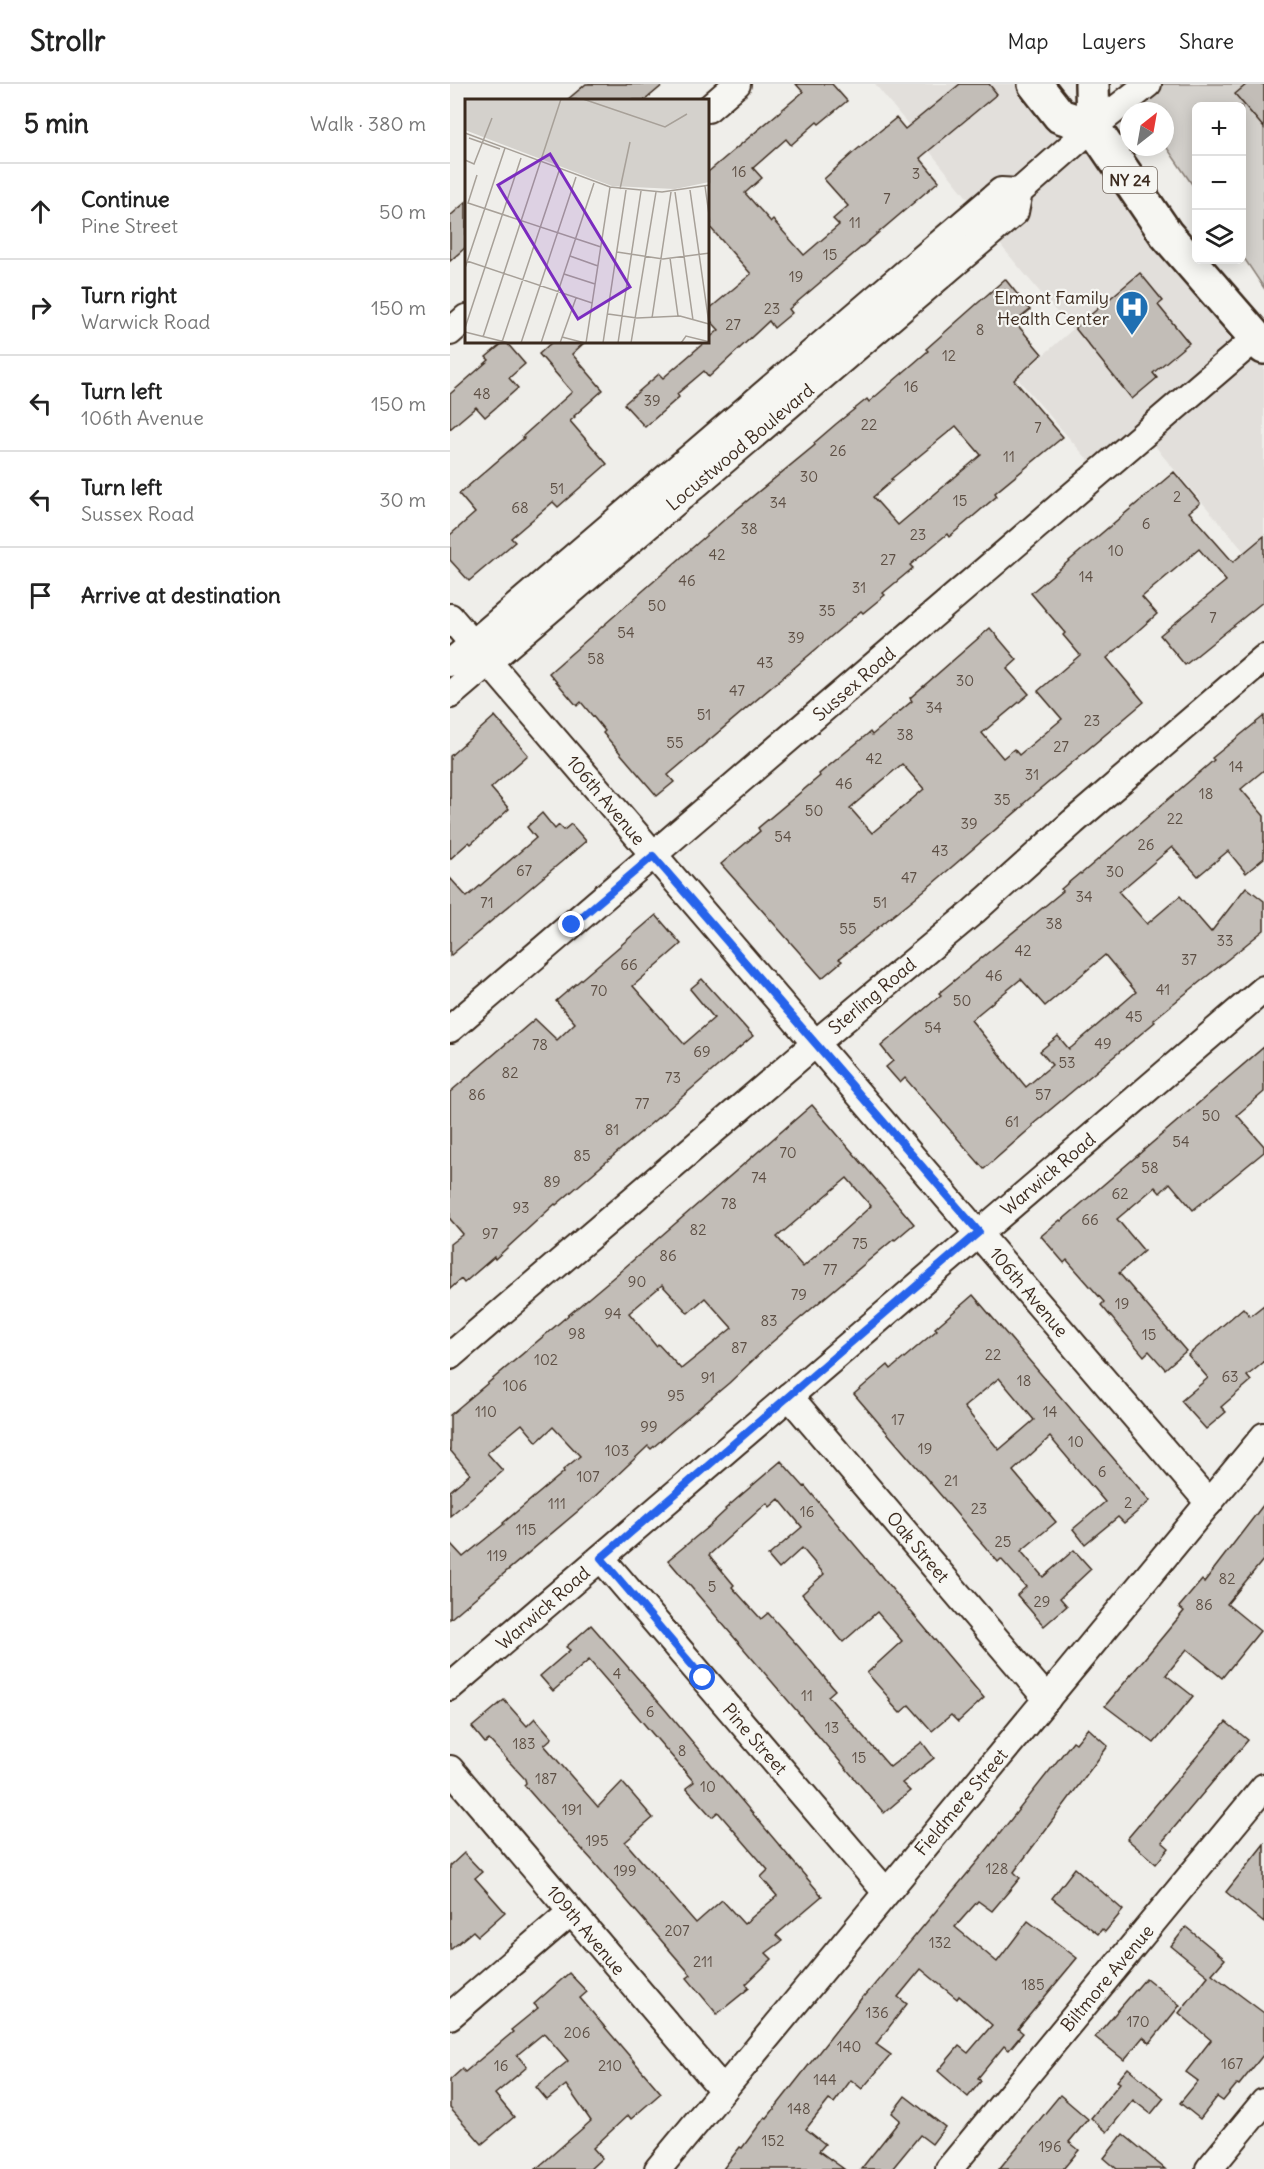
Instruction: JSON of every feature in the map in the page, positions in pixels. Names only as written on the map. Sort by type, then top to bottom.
[{"type":"main road","points":[[1035,84],[1059,116],[1094,127],[1092,84]]},
{"type":"main road","name":"NY 24","points":[[1094,127],[1166,234],[1260,343]]},
{"type":"street","points":[[710,107],[737,84]]},
{"type":"street","name":"Locustwood Boulevard","points":[[450,695],[481,652],[785,392],[1001,192],[1019,192],[1148,84]]},
{"type":"street","points":[[450,332],[465,319]]},
{"type":"street","name":"Sussex Road","points":[[450,1029],[1260,343]]},
{"type":"street","name":"106th Avenue","points":[[450,616],[1209,1503]]},
{"type":"street","name":"Locustwood Boulevard","points":[[450,663],[481,652]]},
{"type":"street","name":"Sterling Road","points":[[450,1356],[816,1042],[974,911],[1073,822],[1264,658]]},
{"type":"street","name":"Warwick Road","points":[[450,1687],[1264,989]]},
{"type":"street","name":"Oak Street","points":[[789,1396],[1047,1699]]},
{"type":"street","name":"Fieldmere Street","points":[[658,2169],[1264,1436]]},
{"type":"street","name":"Pine Street","points":[[601,1558],[886,1892]]},
{"type":"street","name":"109th Avenue","points":[[450,1769],[723,2090]]},
{"type":"street","name":"Biltmore Avenue","points":[[950,2169],[1264,1787]]},
{"type":"street","points":[[450,2016],[571,1912]]},
{"type":"street","points":[[1209,2169],[1264,2102]]},
{"type":"shaded area","points":[[875,84],[1035,84],[1264,347],[1264,575],[1149,437],[1102,476],[1017,378],[1072,330],[1003,248],[966,196]]},
{"type":"shaded area","points":[[1123,84],[1264,84],[1264,288],[1246,261],[1246,102],[1192,102],[1192,184],[1173,156],[1174,102],[1136,102]]},
{"type":"building","points":[[586,84],[664,84],[646,99],[568,99]]},
{"type":"building","points":[[796,84],[832,84],[847,101],[819,124],[817,122],[791,145],[786,139],[753,168],[762,178],[745,193],[804,255],[839,225],[833,219],[848,206],[824,179],[854,152],[896,118],[905,129],[960,84],[989,84],[997,94],[920,158],[939,181],[789,309],[792,313],[774,328],[769,321],[709,377],[704,371],[677,394],[679,397],[645,427],[624,404],[659,374],[663,378],[703,344],[710,344],[710,337],[719,330],[710,320],[710,308],[751,274],[710,227],[710,170],[803,92]]},
{"type":"building","points":[[1247,84],[1264,84],[1264,128],[1246,107],[1246,102],[1242,102],[1235,94]]},
{"type":"building","points":[[465,203],[465,248],[450,261],[450,216]]},
{"type":"building","name":"Elmont Family Health Center","points":[[1140,273],[1163,301],[1158,305],[1189,343],[1153,373],[1157,378],[1132,399],[1075,328]]},
{"type":"building","points":[[1005,279],[1030,310],[1015,322],[1042,354],[1014,380],[1063,437],[995,493],[997,496],[949,537],[947,534],[910,565],[913,568],[883,593],[885,595],[863,613],[861,611],[668,775],[674,782],[657,796],[603,733],[605,731],[581,702],[577,706],[549,673],[724,520],[815,445],[814,443],[836,424],[867,399],[869,402],[928,351],[926,349]],"holes":[[[956,426],[981,455],[898,525],[873,497],[893,480],[891,479]]]},
{"type":"building","points":[[502,344],[508,344],[525,364],[509,378],[518,388],[485,417],[476,407],[450,429],[450,394],[489,360],[486,357]]},
{"type":"building","points":[[550,344],[583,344],[572,354],[603,390],[570,421],[607,464],[558,507],[553,502],[511,538],[515,542],[469,581],[450,560],[450,535],[475,513],[459,494],[524,438],[522,437],[572,392],[539,354]]},
{"type":"building","points":[[1174,472],[1200,503],[1189,512],[1233,562],[1264,536],[1264,601],[1185,665],[1160,635],[1226,581],[1199,549],[1142,597],[1157,614],[1107,658],[1144,702],[932,884],[839,959],[842,961],[822,978],[721,864],[760,831],[758,828],[820,776],[819,774],[870,732],[872,735],[912,701],[910,698],[990,628],[1017,660],[1007,669],[1029,694],[982,733],[1003,758],[1014,749],[1019,755],[1062,719],[1038,691],[1080,655],[1063,635],[1065,633],[1031,593]],"holes":[[[902,764],[924,789],[872,833],[850,808]]]},
{"type":"building","points":[[495,716],[528,755],[491,788],[509,809],[471,844],[469,842],[450,859],[450,756]]},
{"type":"building","points":[[1264,716],[1264,770],[1241,789],[1264,816],[1264,858],[1246,873],[1228,851],[1198,876],[1172,847],[1119,892],[1147,924],[1180,896],[1211,932],[1246,887],[1264,901],[1264,930],[1153,1020],[1155,1022],[1032,1125],[984,1169],[905,1078],[900,1083],[886,1067],[893,1061],[881,1046],[941,995],[939,993],[1063,891],[1061,889],[1214,760],[1212,758]],"holes":[[[1105,955],[1136,992],[1069,1049],[1058,1036],[1040,1051],[1052,1065],[1026,1087],[971,1020],[1021,979],[1045,1006]]]},
{"type":"building","points":[[542,813],[555,829],[559,825],[564,830],[571,824],[586,841],[450,956],[450,878],[467,897],[536,838],[527,827]]},
{"type":"building","points":[[656,915],[681,944],[633,986],[684,1044],[714,1018],[690,989],[702,979],[753,1036],[555,1204],[495,1259],[494,1257],[464,1283],[461,1279],[450,1289],[450,1244],[463,1234],[450,1219],[450,1092],[535,1019],[557,1040],[575,1023],[556,1001]]},
{"type":"building","points":[[1264,1047],[1264,1092],[1237,1115],[1264,1146],[1264,1152],[1193,1210],[1170,1183],[1160,1193],[1155,1187],[1117,1219],[1144,1251],[1119,1273],[1186,1351],[1165,1369],[1149,1351],[1144,1356],[1101,1305],[1104,1302],[1067,1260],[1064,1263],[1041,1236]]},
{"type":"building","points":[[812,1105],[914,1224],[771,1343],[729,1383],[651,1449],[648,1446],[590,1501],[450,1619],[450,1543],[463,1557],[504,1524],[580,1456],[553,1427],[537,1442],[522,1424],[487,1453],[503,1471],[450,1516],[450,1491],[470,1474],[450,1450],[450,1415]],"holes":[[[847,1178],[871,1206],[803,1267],[777,1237]],[[662,1285],[688,1313],[705,1298],[732,1328],[681,1369],[658,1344],[656,1346],[629,1313]]]},
{"type":"building","points":[[973,1295],[1150,1501],[1124,1523],[1118,1517],[1085,1544],[1073,1529],[1105,1502],[1050,1437],[1013,1471],[1056,1522],[1021,1551],[1043,1577],[1074,1550],[1091,1569],[1060,1598],[1067,1606],[1044,1626],[1017,1595],[1026,1587],[1001,1559],[998,1562],[854,1394],[888,1365],[891,1369],[937,1330],[935,1328]],"holes":[[[999,1378],[1034,1420],[999,1450],[964,1407]]]},
{"type":"building","points":[[1264,1305],[1264,1362],[1247,1376],[1251,1381],[1221,1407],[1226,1412],[1206,1429],[1181,1401],[1208,1378],[1188,1355],[1243,1308],[1250,1316]]},
{"type":"building","points":[[781,1461],[805,1486],[984,1698],[958,1722],[951,1715],[932,1731],[909,1705],[900,1713],[867,1673],[902,1641],[877,1612],[843,1642],[802,1594],[824,1574],[802,1548],[779,1569],[768,1556],[802,1527],[779,1499],[770,1507],[767,1503],[709,1555],[734,1585],[732,1587],[761,1619],[768,1613],[799,1647],[835,1690],[828,1696],[890,1767],[922,1742],[934,1758],[902,1783],[910,1791],[884,1813],[668,1560]]},
{"type":"building","points":[[1264,1504],[1264,1559],[1227,1604],[1260,1631],[1222,1678],[1187,1649],[1166,1675],[1193,1696],[1154,1743],[1105,1706],[1184,1611],[1179,1607],[1202,1580],[1204,1582]]},
{"type":"building","points":[[591,1625],[822,1896],[776,1935],[782,1941],[766,1953],[772,1959],[746,1984],[749,1988],[717,2014],[687,1978],[691,1975],[524,1785],[525,1779],[489,1740],[485,1743],[472,1727],[504,1700],[527,1726],[535,1718],[552,1738],[544,1745],[598,1807],[622,1782],[653,1818],[625,1842],[696,1923],[722,1900],[744,1924],[777,1896],[761,1877],[768,1870],[718,1812],[712,1817],[686,1788],[694,1782],[589,1660],[553,1691],[540,1676],[570,1650],[566,1647]]},
{"type":"building","points":[[1226,1722],[1248,1740],[1162,1842],[1169,1848],[1156,1864],[1127,1839]]},
{"type":"building","points":[[1088,1728],[1108,1746],[1014,1872],[1020,1878],[992,1911],[978,1901],[955,1927],[997,1962],[1028,1921],[1077,1958],[1018,2029],[1023,2033],[1009,2050],[1004,2046],[978,2078],[981,2081],[968,2097],[938,2071],[959,2046],[968,2053],[992,2025],[959,1996],[957,1999],[921,1969],[898,1997],[907,2004],[876,2044],[891,2055],[862,2089],[851,2080],[834,2103],[829,2100],[806,2129],[825,2144],[819,2151],[844,2169],[723,2169],[765,2117],[767,2118],[864,1995],[982,1856],[1073,1741],[1076,1743]]},
{"type":"building","points":[[1264,1844],[1264,1923],[1226,1892]]},
{"type":"building","points":[[464,1853],[482,1872],[475,1878],[505,1912],[478,1936],[473,1931],[450,1950],[450,1866]]},
{"type":"building","points":[[1075,1868],[1123,1910],[1105,1932],[1102,1929],[1098,1934],[1052,1898]]},
{"type":"building","points":[[1186,1927],[1225,1959],[1212,1974],[1264,2013],[1264,2054],[1239,2085],[1237,2084],[1223,2101],[1217,2097],[1200,2119],[1180,2103],[1198,2081],[1186,2072],[1211,2040],[1179,2013],[1208,1976],[1171,1946]]},
{"type":"building","points":[[569,1973],[587,1992],[580,1998],[661,2093],[631,2119],[628,2115],[593,2148],[602,2158],[590,2169],[536,2169],[591,2121],[566,2085],[547,2100],[536,2087],[568,2061],[544,2033],[517,2055],[527,2067],[495,2094],[514,2117],[482,2144],[450,2108],[450,2080],[462,2069],[465,2072],[513,2032],[511,2030],[538,2008],[534,2004]]},
{"type":"building","points":[[1146,1978],[1180,2005],[1150,2043],[1143,2037],[1124,2060],[1095,2037]]},
{"type":"building","points":[[1128,2068],[1164,2098],[1151,2114],[1133,2100],[1107,2132],[1091,2118],[1120,2083],[1117,2081]]},
{"type":"building","points":[[1060,2095],[1088,2119],[1069,2142],[1079,2150],[1063,2169],[999,2169]]},
{"type":"building","points":[[905,2096],[945,2127],[932,2144],[920,2135],[892,2169],[861,2169],[900,2120],[892,2113]]},
{"type":"building","points":[[1123,2134],[1165,2169],[1117,2169],[1104,2158]]},
{"type":"place","name":"Elmont Family Health Center","points":[[1132,336]]},
{"type":"route","points":[[572,925],[653,856],[979,1232],[601,1558],[703,1678]]}]
